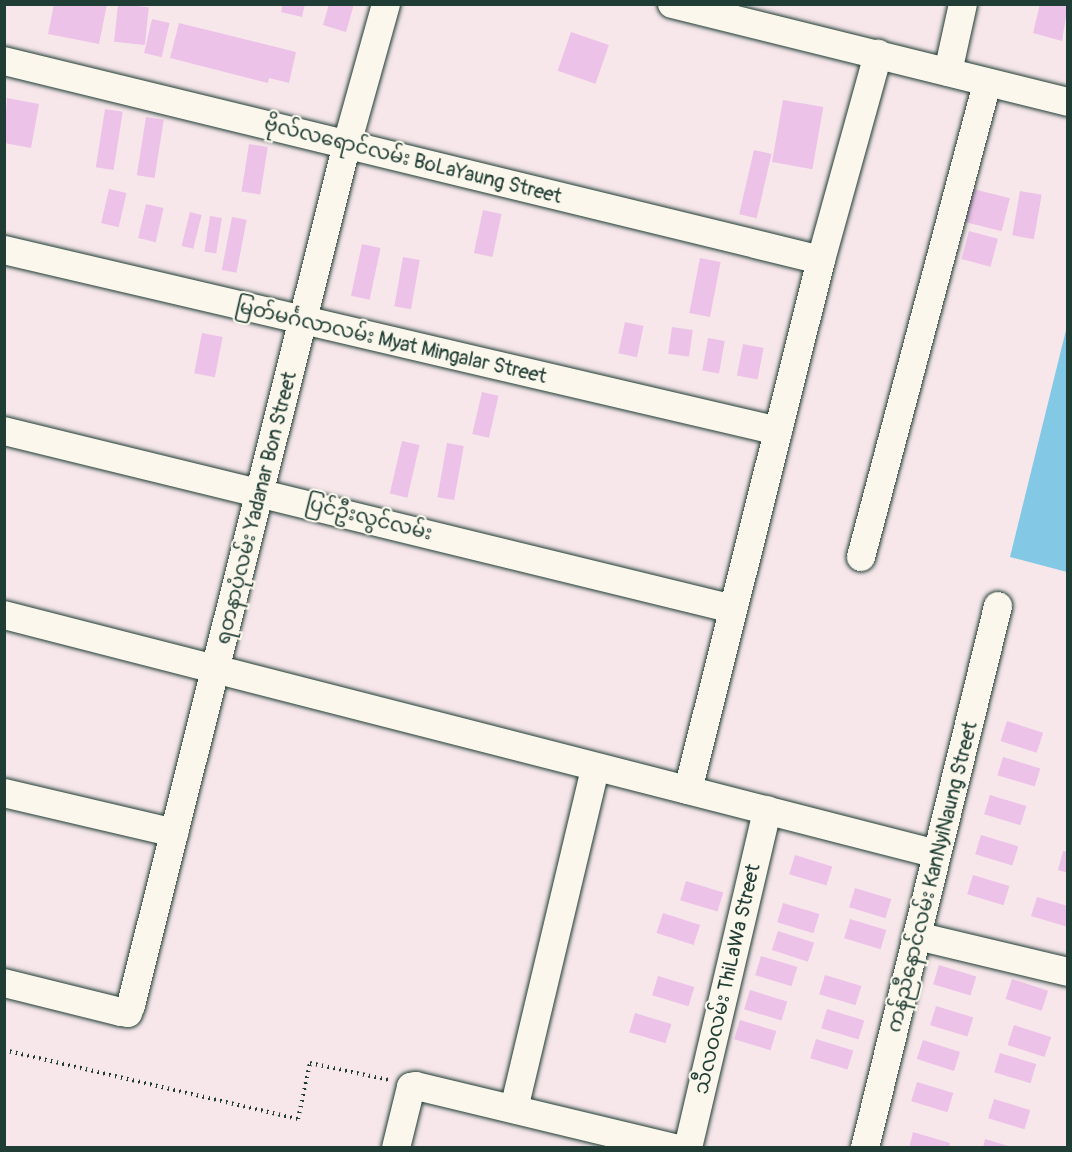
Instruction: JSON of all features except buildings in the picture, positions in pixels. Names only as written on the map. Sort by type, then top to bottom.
[{"type":"street","name":"ရတနာပုံလမ်း Yadanar Bon Street","points":[[4,983],[128,1013],[347,144],[386,4]]},
{"type":"street","points":[[672,4],[1068,102]]},
{"type":"street","points":[[948,72],[963,4]]},
{"type":"street","points":[[688,790],[821,260],[878,54]]},
{"type":"street","name":"ဗိုလ်လရောင်လမ်း BoLaYaung Street","points":[[4,61],[821,260]]},
{"type":"street","points":[[861,557],[987,82]]},
{"type":"street","name":"မြတ်မင်္ဂလာလမ်း Myat Mingalar Street","points":[[4,250],[778,431]]},
{"type":"street","name":"ပြင်ဦးလွင်လမ်း","points":[[4,431],[260,491],[733,609]]},
{"type":"street","name":"ကန်ညီနောင်လမ်း KanNyiNaung Street","points":[[865,1148],[998,606]]},
{"type":"street","points":[[4,615],[595,769],[688,790],[937,854]]},
{"type":"street","points":[[514,1109],[595,769]]},
{"type":"street","points":[[4,793],[174,833]]},
{"type":"street","name":"သီလဝလမ်း ThiLaWa Street","points":[[688,1148],[767,810]]},
{"type":"street","points":[[917,936],[1068,972]]},
{"type":"street","points":[[396,1148],[411,1087],[416,1086],[675,1148]]},
{"type":"path","points":[[4,1050],[298,1119],[310,1063],[416,1086]]},
{"type":"water","points":[[1067,326],[1067,572],[1010,557]]}]
